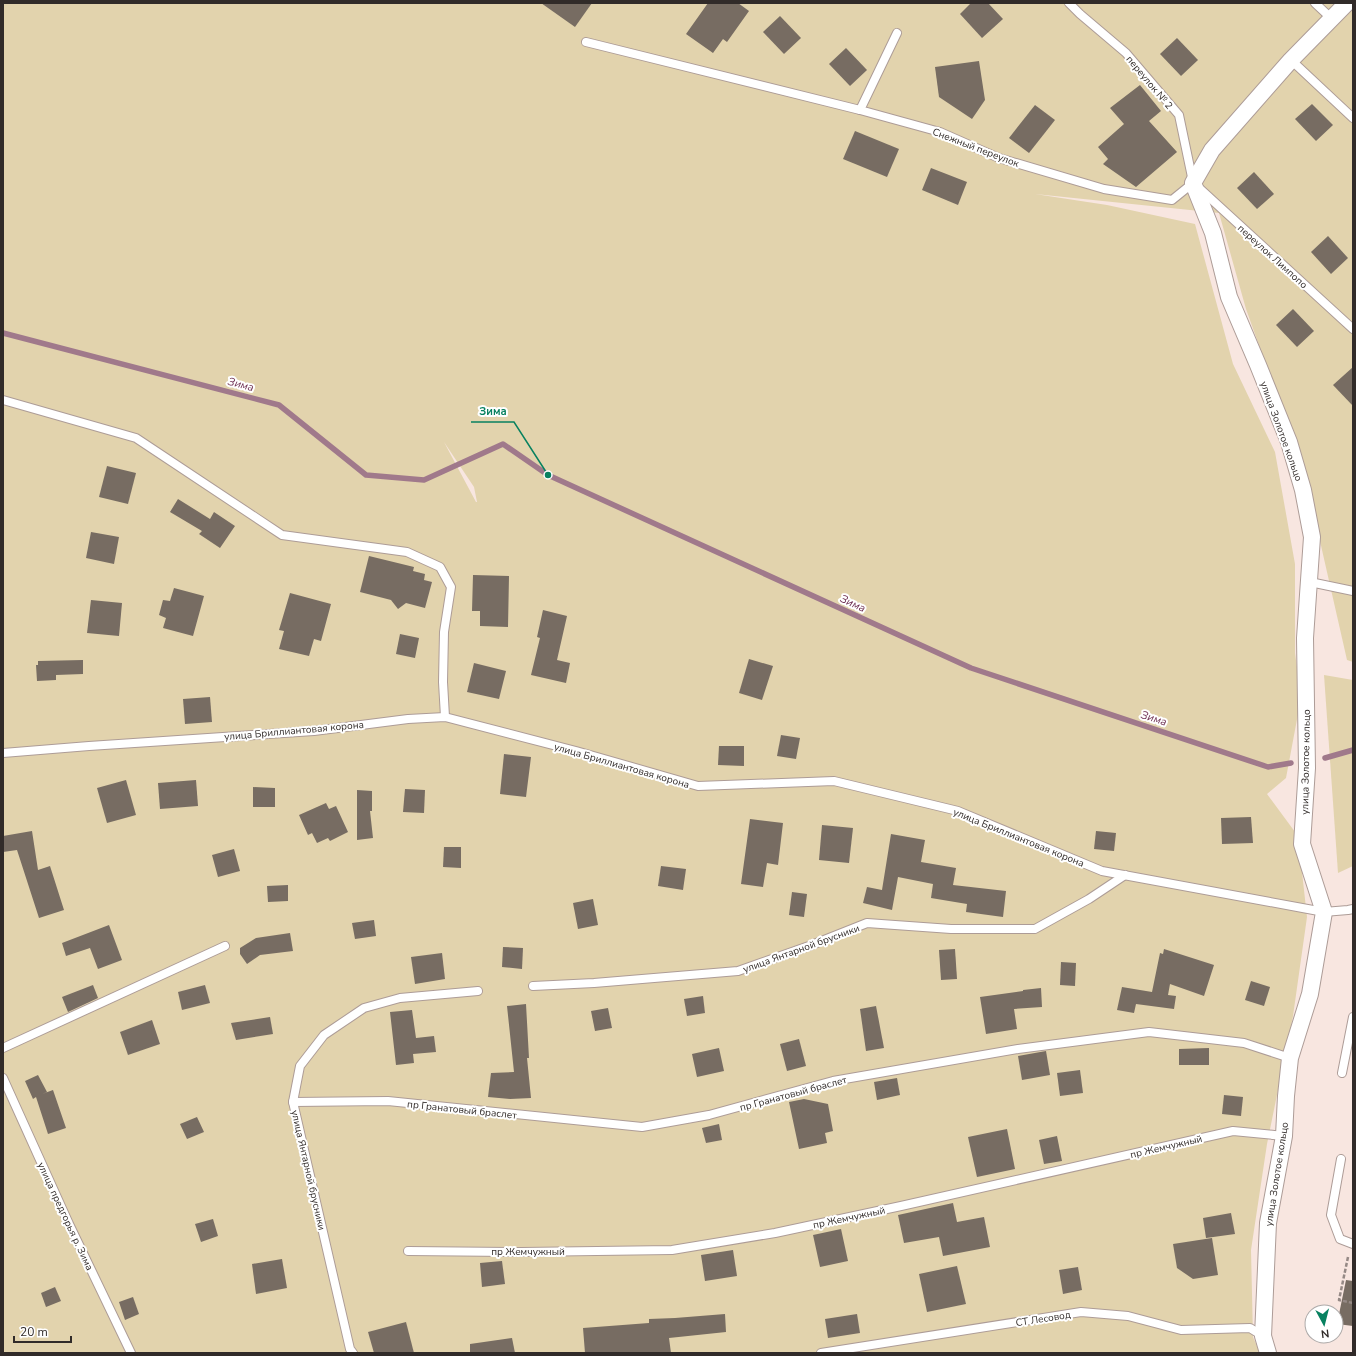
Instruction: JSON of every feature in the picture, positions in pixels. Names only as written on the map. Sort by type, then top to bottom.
[{"type":"street","points":[[1193,183],[1212,150],[1291,60],[1347,3]]},
{"type":"street","name":"улица Золотое кольцо","points":[[1193,183],[1213,232],[1228,297],[1258,365],[1289,442],[1303,490],[1312,537],[1305,638],[1307,768],[1302,844],[1324,912],[1310,994],[1290,1058],[1284,1136],[1268,1223],[1263,1336],[1268,1353]]},
{"type":"lane","name":"переулок № 2","points":[[1069,3],[1126,53],[1178,116],[1193,183]]},
{"type":"lane","points":[[1315,3],[1332,19]]},
{"type":"lane","points":[[860,110],[897,33]]},
{"type":"lane","name":"Снежный переулок","points":[[586,42],[860,110],[940,132],[999,158],[1104,189],[1172,200],[1193,183]]},
{"type":"lane","points":[[1291,60],[1353,118]]},
{"type":"lane","name":"переулок Лимпопо","points":[[1193,183],[1353,329]]},
{"type":"lane","points":[[3,400],[136,438],[282,535],[407,552],[440,567],[451,587],[444,640],[443,682],[445,717]]},
{"type":"lane","points":[[1310,582],[1353,591]]},
{"type":"lane","name":"улица Бриллиантовая корона","points":[[3,753],[314,731],[408,719],[445,717],[576,751],[698,786],[834,781],[958,811],[1102,871],[1324,912],[1353,909]]},
{"type":"lane","name":"улица Янтарной брусники","points":[[533,986],[594,983],[738,971],[868,923],[951,929],[1035,929],[1089,899],[1125,875]]},
{"type":"lane","points":[[3,1048],[226,946]]},
{"type":"lane","name":"улица Янтарной брусники","points":[[353,1353],[350,1349],[293,1102],[300,1066],[324,1035],[364,1008],[400,998],[478,991]]},
{"type":"lane","points":[[1342,1073],[1353,1018]]},
{"type":"lane","name":"пр Гранатовый браслет","points":[[293,1102],[388,1102],[642,1127],[708,1115],[833,1080],[1018,1050],[1149,1032],[1244,1043],[1290,1058]]},
{"type":"lane","name":"улица предгорья р. Зима","points":[[3,1078],[69,1224],[130,1353]]},
{"type":"lane","name":"пр Жемчужный","points":[[408,1251],[672,1250],[790,1230],[1233,1131],[1284,1136]]},
{"type":"lane","points":[[1341,1159],[1331,1214],[1340,1239],[1353,1244]]},
{"type":"lane","name":"СТ Лесовод","points":[[821,1353],[1081,1312],[1128,1316],[1181,1330],[1250,1328],[1263,1336]]},
{"type":"path","points":[[1348,1257],[1339,1300],[1353,1303]]},
{"type":"shaded area","points":[[3,3],[1353,3],[1353,662],[1347,660],[1299,457],[1246,309],[1219,213],[1035,194],[1107,205],[1195,224],[1233,364],[1275,452],[1295,564],[1295,653],[1301,698],[1286,778],[1267,794],[1298,836],[1307,917],[1293,1016],[1267,1144],[1251,1250],[1253,1337],[1260,1353],[3,1353]],"holes":[[[444,442],[474,487],[477,502]]]},
{"type":"shaded area","points":[[1324,675],[1353,680],[1353,866],[1338,873]]},
{"type":"building","points":[[541,3],[592,3],[575,27]]},
{"type":"building","points":[[708,3],[738,3],[749,11],[727,42],[723,39],[713,53],[686,34]]},
{"type":"building","points":[[971,3],[988,3],[1003,19],[982,38],[960,14]]},
{"type":"building","points":[[780,16],[801,38],[784,54],[763,32]]},
{"type":"building","points":[[1177,38],[1198,60],[1181,76],[1160,54]]},
{"type":"building","points":[[846,48],[867,70],[850,86],[829,64]]},
{"type":"building","points":[[979,61],[985,100],[972,119],[939,97],[935,67]]},
{"type":"building","points":[[1140,85],[1161,111],[1149,121],[1177,152],[1136,187],[1103,164],[1108,159],[1098,147],[1124,124],[1110,108]]},
{"type":"building","points":[[1312,104],[1333,125],[1316,141],[1295,119]]},
{"type":"building","points":[[1035,105],[1055,120],[1029,153],[1009,138]]},
{"type":"building","points":[[855,131],[899,149],[887,177],[843,159]]},
{"type":"building","points":[[931,168],[967,182],[958,205],[922,190]]},
{"type":"building","points":[[1254,172],[1274,194],[1257,209],[1237,188]]},
{"type":"building","points":[[1328,236],[1348,258],[1331,274],[1311,252]]},
{"type":"building","points":[[1293,309],[1314,331],[1297,347],[1276,325]]},
{"type":"building","points":[[1353,367],[1353,406],[1333,385]]},
{"type":"building","points":[[107,466],[136,473],[128,504],[99,497]]},
{"type":"building","points":[[178,499],[210,519],[214,512],[235,526],[220,548],[199,534],[202,531],[170,512]]},
{"type":"building","points":[[91,532],[119,537],[114,564],[86,558]]},
{"type":"building","points":[[369,556],[414,567],[413,571],[425,574],[424,580],[432,582],[425,608],[406,603],[398,609],[391,600],[360,592]]},
{"type":"building","points":[[473,575],[509,576],[508,627],[480,626],[480,611],[472,611]]},
{"type":"building","points":[[174,588],[204,596],[193,636],[163,628],[166,618],[159,615],[163,600],[170,601]]},
{"type":"building","points":[[290,593],[331,604],[321,641],[314,639],[309,656],[279,649],[284,631],[279,630]]},
{"type":"building","points":[[91,600],[122,603],[119,636],[87,633]]},
{"type":"building","points":[[543,610],[567,616],[557,660],[570,663],[566,683],[531,675],[540,638],[537,637]]},
{"type":"building","points":[[400,634],[419,638],[415,658],[396,654]]},
{"type":"building","points":[[749,659],[773,666],[762,700],[739,693]]},
{"type":"building","points":[[83,660],[83,674],[56,675],[56,680],[37,681],[36,665],[38,665],[38,661]]},
{"type":"building","points":[[474,663],[506,671],[499,699],[467,692]]},
{"type":"building","points":[[210,697],[212,722],[185,724],[183,699]]},
{"type":"building","points":[[781,735],[800,738],[796,759],[777,756]]},
{"type":"building","points":[[719,746],[744,746],[744,766],[718,765]]},
{"type":"building","points":[[504,754],[531,757],[526,797],[500,794]]},
{"type":"building","points":[[126,780],[136,815],[107,823],[97,788]]},
{"type":"building","points":[[196,780],[198,806],[160,809],[158,783]]},
{"type":"building","points":[[253,787],[275,788],[275,807],[253,807]]},
{"type":"building","points":[[405,789],[425,790],[424,813],[403,812]]},
{"type":"building","points":[[357,790],[372,791],[372,811],[370,811],[373,838],[357,840]]},
{"type":"building","points":[[326,803],[329,809],[336,806],[348,832],[330,841],[328,838],[317,843],[312,833],[308,835],[299,815]]},
{"type":"building","points":[[1251,817],[1253,843],[1222,844],[1221,818]]},
{"type":"building","points":[[750,819],[783,823],[778,865],[767,863],[763,887],[741,884]]},
{"type":"building","points":[[822,825],[853,828],[849,863],[819,860]]},
{"type":"building","points":[[32,831],[38,870],[50,866],[64,910],[39,918],[17,850],[3,852],[3,836]]},
{"type":"building","points":[[1096,831],[1116,833],[1114,851],[1094,849]]},
{"type":"building","points":[[891,834],[925,840],[921,862],[956,868],[953,885],[1006,891],[1003,917],[966,912],[967,904],[931,898],[933,884],[898,877],[892,910],[863,903],[867,887],[882,890]]},
{"type":"building","points":[[444,847],[461,847],[461,868],[443,867]]},
{"type":"building","points":[[234,849],[240,871],[218,877],[212,855]]},
{"type":"building","points":[[661,866],[686,869],[683,890],[658,886]]},
{"type":"building","points":[[288,885],[288,901],[268,902],[267,886]]},
{"type":"building","points":[[792,892],[807,894],[804,917],[789,915]]},
{"type":"building","points":[[593,899],[598,925],[578,929],[573,903]]},
{"type":"building","points":[[374,920],[376,936],[355,939],[352,923]]},
{"type":"building","points":[[109,925],[122,960],[98,969],[90,948],[66,956],[62,943]]},
{"type":"building","points":[[290,933],[293,951],[260,955],[247,964],[240,954],[240,948],[256,938]]},
{"type":"building","points":[[503,947],[523,948],[522,969],[502,967]]},
{"type":"building","points":[[955,949],[957,979],[941,980],[939,950]]},
{"type":"building","points":[[1164,949],[1214,965],[1204,996],[1170,984],[1168,995],[1176,996],[1174,1009],[1136,1004],[1134,1013],[1117,1010],[1122,987],[1152,992],[1160,953],[1163,954]]},
{"type":"building","points":[[442,953],[445,979],[415,984],[411,957]]},
{"type":"building","points":[[1061,962],[1076,963],[1075,986],[1060,985]]},
{"type":"building","points":[[1251,981],[1270,987],[1264,1006],[1245,1000]]},
{"type":"building","points":[[93,985],[98,998],[68,1012],[62,997]]},
{"type":"building","points":[[205,985],[210,1003],[182,1010],[178,992]]},
{"type":"building","points":[[1041,988],[1042,1007],[1014,1009],[1017,1029],[986,1034],[980,997]]},
{"type":"building","points":[[703,996],[705,1013],[687,1016],[684,999]]},
{"type":"building","points":[[526,1004],[529,1058],[527,1058],[531,1098],[510,1099],[488,1097],[491,1073],[514,1072],[507,1006]]},
{"type":"building","points":[[876,1006],[884,1048],[866,1051],[860,1009]]},
{"type":"building","points":[[608,1008],[612,1028],[595,1031],[591,1011]]},
{"type":"building","points":[[412,1010],[416,1038],[434,1036],[436,1052],[413,1054],[414,1063],[396,1065],[390,1012]]},
{"type":"building","points":[[270,1017],[273,1034],[236,1040],[231,1023]]},
{"type":"building","points":[[152,1020],[160,1044],[128,1055],[120,1032]]},
{"type":"building","points":[[799,1039],[806,1066],[787,1071],[780,1044]]},
{"type":"building","points":[[719,1048],[724,1071],[697,1077],[692,1054]]},
{"type":"building","points":[[1209,1048],[1209,1065],[1179,1065],[1179,1049]]},
{"type":"building","points":[[1046,1051],[1050,1075],[1022,1080],[1018,1056]]},
{"type":"building","points":[[1080,1070],[1083,1093],[1060,1096],[1057,1073]]},
{"type":"building","points":[[38,1075],[47,1092],[42,1094],[53,1090],[66,1128],[48,1134],[36,1097],[33,1099],[25,1081]]},
{"type":"building","points":[[897,1078],[900,1095],[877,1100],[874,1082]]},
{"type":"building","points":[[1224,1095],[1243,1097],[1241,1116],[1222,1114]]},
{"type":"building","points":[[804,1099],[828,1104],[833,1131],[825,1133],[827,1143],[799,1149],[789,1102]]},
{"type":"building","points":[[197,1117],[204,1132],[187,1139],[180,1124]]},
{"type":"building","points":[[719,1124],[722,1140],[706,1143],[702,1128]]},
{"type":"building","points":[[1007,1129],[1015,1169],[977,1177],[968,1137]]},
{"type":"building","points":[[1057,1136],[1062,1161],[1044,1164],[1039,1140]]},
{"type":"building","points":[[953,1203],[957,1222],[984,1217],[990,1247],[943,1256],[939,1237],[904,1243],[898,1215]]},
{"type":"building","points":[[1231,1213],[1235,1234],[1206,1238],[1203,1218]]},
{"type":"building","points":[[213,1219],[218,1236],[201,1242],[195,1224]]},
{"type":"building","points":[[841,1229],[848,1261],[820,1267],[813,1235]]},
{"type":"building","points":[[1212,1238],[1218,1275],[1193,1279],[1177,1268],[1173,1244]]},
{"type":"building","points":[[733,1250],[737,1276],[705,1281],[701,1255]]},
{"type":"building","points":[[282,1259],[287,1288],[256,1294],[252,1264]]},
{"type":"building","points":[[502,1261],[505,1284],[482,1287],[480,1263]]},
{"type":"building","points":[[957,1266],[966,1304],[927,1312],[919,1274]]},
{"type":"building","points":[[1078,1267],[1082,1290],[1063,1294],[1059,1270]]},
{"type":"building","points":[[1346,1280],[1353,1281],[1353,1326],[1344,1325],[1344,1304],[1341,1304]]},
{"type":"building","points":[[55,1287],[61,1301],[46,1307],[41,1293]]},
{"type":"building","points":[[133,1297],[139,1314],[125,1320],[119,1302]]},
{"type":"building","points":[[725,1314],[726,1332],[669,1338],[671,1353],[585,1353],[583,1328],[649,1323],[649,1319]]},
{"type":"building","points":[[857,1314],[860,1333],[828,1338],[825,1319]]},
{"type":"building","points":[[406,1322],[414,1353],[374,1353],[368,1332]]},
{"type":"building","points":[[512,1338],[515,1353],[470,1353],[470,1344]]},
{"type":"waterway","name":"Зима","points":[[3,333],[279,405],[366,475],[424,480],[503,444],[548,475],[971,668],[1268,767],[1291,763]]},
{"type":"waterway","name":"Зима","points":[[1325,758],[1353,750]]},
{"type":"place","name":"Зима","points":[[548,475]]}]
